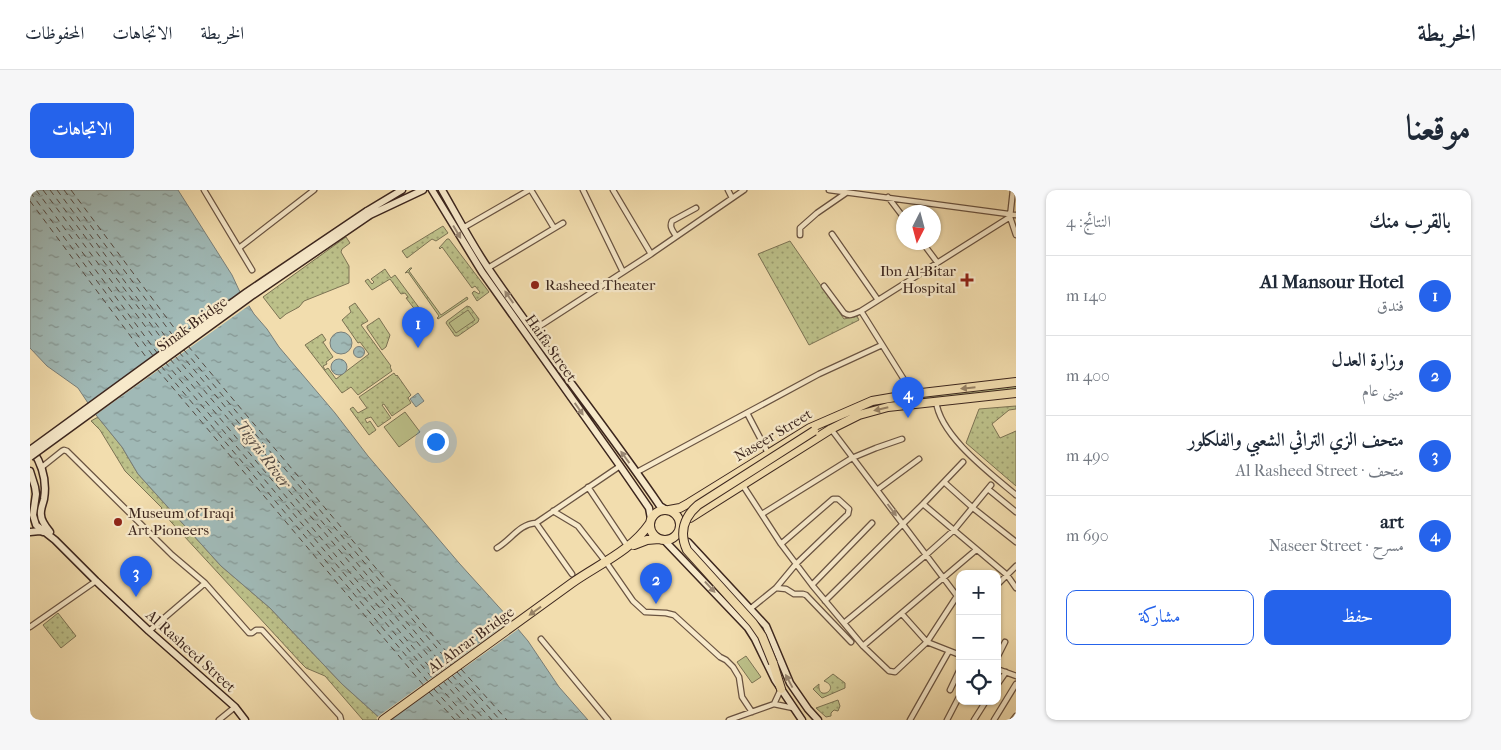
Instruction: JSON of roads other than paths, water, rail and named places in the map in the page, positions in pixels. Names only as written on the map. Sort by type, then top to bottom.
[{"type":"main road","points":[[368,213],[402,190]]},
{"type":"main road","points":[[368,213],[423,190]]},
{"type":"main road","name":"Haifa Street","points":[[432,190],[482,272],[649,508],[650,521]]},
{"type":"main road","name":"Haifa Street","points":[[442,190],[488,268],[532,331],[637,472],[660,506],[667,510]]},
{"type":"main road","name":"Sinak Bridge","points":[[30,449],[247,292],[368,213]]},
{"type":"main road","name":"Sinak Bridge","points":[[30,457],[368,213]]},
{"type":"main road","name":"Naseer Street","points":[[667,510],[680,508],[810,428],[872,401],[913,394],[1016,382]]},
{"type":"main road","name":"Naseer Street","points":[[684,519],[743,485],[830,429],[859,415],[880,408],[1016,393]]},
{"type":"main road","points":[[781,689],[762,636],[753,623],[687,550],[683,529],[689,514],[698,505],[842,414]]},
{"type":"main road","name":"Al Rasheed Street","points":[[30,449],[39,460],[45,483],[30,532]]},
{"type":"main road","name":"Al Rasheed Street","points":[[30,471],[35,487],[37,512],[55,540]]},
{"type":"main road","points":[[667,510],[674,512],[684,519],[680,531],[673,538],[647,540],[628,547],[643,533],[656,512],[667,510]]},
{"type":"main road","points":[[650,521],[652,532],[662,539],[693,569],[748,628],[775,680],[802,720]]},
{"type":"main road","name":"Al Rasheed Street","points":[[33,524],[55,540],[149,631],[235,707],[245,720]]},
{"type":"main road","points":[[30,532],[40,531],[46,533]]},
{"type":"main road","points":[[688,542],[766,626],[790,683],[818,720]]},
{"type":"main road","name":"Al Ahrar Bridge","points":[[383,720],[573,578],[594,569],[628,547]]},
{"type":"main road","points":[[693,569],[692,565],[695,560],[703,559]]},
{"type":"street","points":[[204,190],[252,270]]},
{"type":"street","points":[[239,248],[314,190]]},
{"type":"street","points":[[463,228],[530,190],[554,228]]},
{"type":"street","points":[[584,190],[623,272]]},
{"type":"street","points":[[613,190],[651,254]]},
{"type":"street","points":[[728,190],[732,198]]},
{"type":"street","points":[[532,331],[651,254],[744,190]]},
{"type":"street","points":[[829,190],[846,193],[855,192],[1010,215],[1016,214]]},
{"type":"street","points":[[1014,190],[1010,215],[1016,236]]},
{"type":"street","points":[[800,235],[800,228],[846,193]]},
{"type":"street","points":[[888,197],[896,208]]},
{"type":"street","points":[[676,236],[671,228],[672,220],[696,208]]},
{"type":"street","points":[[824,286],[847,315],[861,311],[1010,215]]},
{"type":"street","points":[[488,268],[563,223]]},
{"type":"street","points":[[832,234],[878,300]]},
{"type":"street","points":[[928,250],[937,262]]},
{"type":"street","points":[[861,311],[913,394]]},
{"type":"street","points":[[637,472],[819,374],[882,344]]},
{"type":"street","points":[[936,401],[940,418],[963,448],[1016,495]]},
{"type":"street","points":[[747,412],[768,454]]},
{"type":"street","points":[[830,429],[956,594]]},
{"type":"street","points":[[762,514],[852,458],[902,439]]},
{"type":"street","points":[[42,467],[64,450],[67,451],[172,555],[205,583],[249,633],[262,630],[312,684],[340,716],[341,720]]},
{"type":"street","points":[[877,490],[919,459]]},
{"type":"street","points":[[825,601],[963,462]]},
{"type":"street","points":[[497,548],[517,531],[528,524],[536,523],[620,466]]},
{"type":"street","points":[[944,482],[1016,542]]},
{"type":"street","points":[[743,485],[781,544],[812,585],[863,646],[888,671],[895,672],[927,642],[956,600]]},
{"type":"street","points":[[588,487],[628,547]]},
{"type":"street","points":[[844,623],[954,530],[990,487],[1016,512]]},
{"type":"street","points":[[750,609],[776,588],[796,564],[848,514],[849,509],[838,499],[833,499],[781,544]]},
{"type":"street","points":[[923,504],[1007,575],[1016,588]]},
{"type":"street","points":[[553,511],[578,526],[634,601],[645,612],[666,613],[674,616],[720,657],[734,666],[739,677],[742,697],[752,712]]},
{"type":"street","points":[[536,523],[573,578]]},
{"type":"street","points":[[812,585],[872,523]]},
{"type":"street","points":[[863,646],[976,550]]},
{"type":"street","points":[[1001,581],[1016,566]]},
{"type":"street","points":[[30,626],[96,581]]},
{"type":"street","points":[[149,631],[205,583]]},
{"type":"street","points":[[776,588],[786,589],[794,594],[806,595],[851,642]]},
{"type":"street","points":[[902,614],[927,642],[956,654]]},
{"type":"street","points":[[541,639],[608,720]]},
{"type":"street","points":[[1001,650],[1005,642]]},
{"type":"street","points":[[910,720],[949,651]]},
{"type":"street","points":[[1001,670],[1016,676]]},
{"type":"street","points":[[1001,679],[1006,672]]},
{"type":"street","points":[[950,690],[956,677]]},
{"type":"street","points":[[994,720],[1016,684]]},
{"type":"street","points":[[774,704],[781,689]]},
{"type":"street","points":[[947,720],[956,703]]},
{"type":"street","points":[[729,720],[774,704],[793,708]]},
{"type":"street","points":[[974,720],[983,705]]},
{"type":"street","points":[[220,720],[235,707]]},
{"type":"street","points":[[1013,720],[1016,716]]},
{"type":"water","name":"Tigris River","points":[[30,190],[178,190],[232,275],[254,314],[279,347],[335,413],[368,456],[528,641],[559,687],[588,720],[382,720],[342,684],[270,608],[221,566],[138,474],[122,447],[96,415],[78,388],[47,366],[30,348]]},
{"type":"water","points":[[341,332],[349,335],[352,343],[349,351],[341,354],[333,351],[330,343],[333,335]]},
{"type":"water","points":[[357,347],[361,347],[364,352],[363,356],[357,357],[354,354],[354,350]]},
{"type":"water","points":[[339,359],[345,361],[347,367],[345,373],[339,375],[333,373],[331,367],[333,361]]},
{"type":"water","points":[[418,393],[424,401],[416,407],[410,399]]},
{"type":"place","name":"Ibn Al-Bitar Hospital","points":[[967,280]]},
{"type":"place","name":"Rasheed Theater","points":[[535,285]]},
{"type":"place","name":"Al Mansour Hotel","points":[[418,348]]},
{"type":"place","name":"art","points":[[908,418]]},
{"type":"place","name":"Museum of Iraqi Art Pioneers","points":[[118,522]]},
{"type":"place","name":"متحف الزي التراثي الشعبي والفلكلور","points":[[136,597]]},
{"type":"place","name":"وزارة العدل","points":[[656,604]]}]
